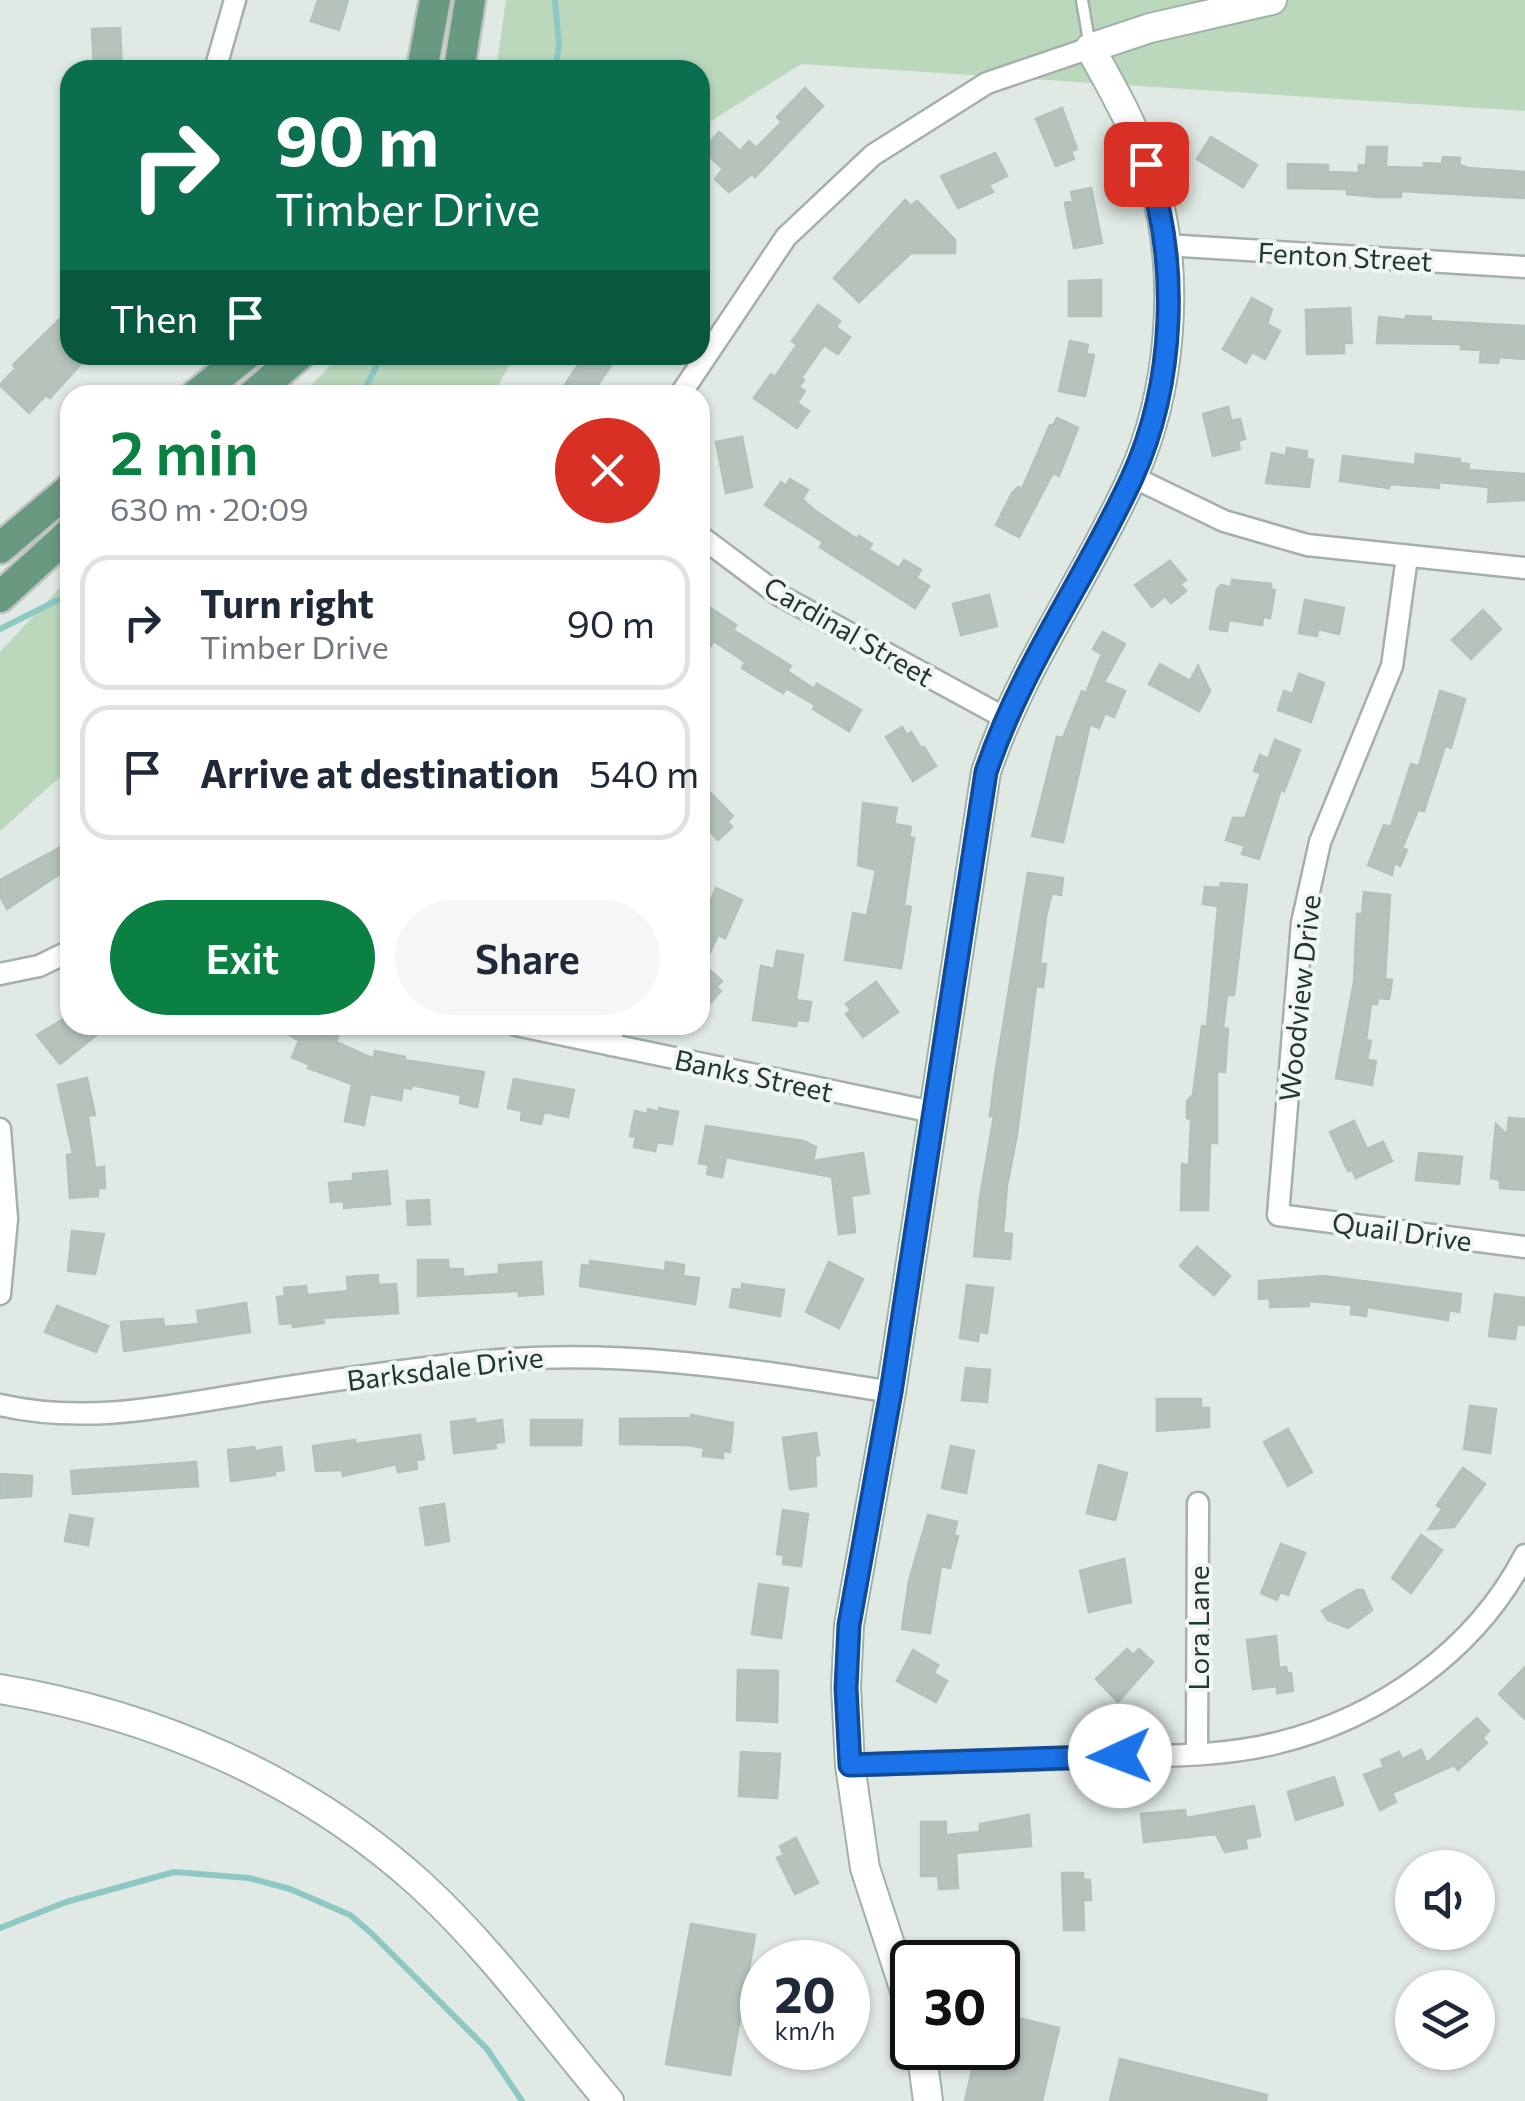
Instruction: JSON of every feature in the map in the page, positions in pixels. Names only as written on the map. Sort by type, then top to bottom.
[{"type":"main road","points":[[424,60],[434,0]]},
{"type":"main road","points":[[461,60],[470,0]]},
{"type":"main road","points":[[208,385],[234,365]]},
{"type":"main road","points":[[264,385],[288,365]]},
{"type":"main road","points":[[0,548],[60,497]]},
{"type":"main road","points":[[0,598],[60,542]]},
{"type":"street","points":[[218,60],[236,0]]},
{"type":"street","points":[[710,350],[786,237],[874,155],[987,82],[1150,28],[1272,0]]},
{"type":"street","points":[[890,1945],[865,1868],[850,1765],[846,1688],[849,1625],[891,1392],[973,844],[986,772],[1004,718],[1133,478],[1164,361],[1168,296],[1165,245],[1154,186],[1138,141],[1090,48]]},
{"type":"street","name":"Fenton Street","points":[[1165,245],[1525,267]]},
{"type":"street","points":[[1133,478],[1224,522],[1307,545],[1525,568]]},
{"type":"street","name":"Cardinal Street","points":[[710,543],[779,595],[1004,718]]},
{"type":"street","name":"Woodview Drive","points":[[1278,1215],[1302,923],[1320,842],[1392,666],[1407,557]]},
{"type":"street","points":[[0,974],[39,966],[60,956]]},
{"type":"street","name":"Banks Street","points":[[612,1035],[933,1112]]},
{"type":"street","points":[[0,1128],[8,1218],[0,1294]]},
{"type":"street","name":"Quail Drive","points":[[1278,1215],[1525,1247]]},
{"type":"street","name":"Barksdale Drive","points":[[0,1405],[84,1415],[142,1411],[467,1362],[562,1354],[640,1356],[891,1392]]},
{"type":"street","name":"Lora Lane","points":[[1198,1502],[1198,1754]]},
{"type":"street","points":[[850,1765],[1198,1754],[1274,1744],[1328,1728],[1388,1698],[1432,1668],[1478,1625],[1525,1555]]},
{"type":"street","points":[[0,1689],[90,1707],[186,1739],[256,1771],[334,1817],[420,1884],[450,1914],[510,1979],[609,2101]]},
{"type":"street","points":[[924,2070],[928,2101]]},
{"type":"lane","points":[[1082,0],[1090,48]]},
{"type":"green space","points":[[506,0],[1525,0],[1525,111],[801,64],[710,122],[710,60],[497,60]]},
{"type":"green space","points":[[330,365],[510,365],[498,385],[312,385]]},
{"type":"green space","points":[[60,588],[60,777],[0,831],[0,652]]},
{"type":"building","points":[[318,0],[348,0],[339,30],[311,21]]},
{"type":"building","points":[[120,28],[122,60],[94,60],[92,29]]},
{"type":"building","points":[[805,88],[823,106],[755,177],[752,174],[729,192],[715,179],[723,169],[710,157],[710,142],[719,132],[740,151],[749,141],[756,148],[782,122],[777,117]]},
{"type":"building","points":[[1062,108],[1077,149],[1071,151],[1074,159],[1056,166],[1036,119]]},
{"type":"building","points":[[1211,137],[1257,165],[1243,187],[1197,159]]},
{"type":"building","points":[[1367,147],[1387,147],[1386,167],[1424,168],[1424,163],[1442,164],[1443,157],[1460,158],[1459,165],[1468,168],[1525,172],[1525,198],[1401,191],[1401,197],[1377,197],[1347,194],[1347,189],[1288,188],[1288,164],[1328,165],[1328,172],[1359,173],[1359,165],[1366,166]]},
{"type":"building","points":[[995,153],[1007,176],[989,185],[993,192],[958,208],[941,176]]},
{"type":"building","points":[[1091,188],[1102,243],[1074,248],[1065,203],[1073,201],[1071,192]]},
{"type":"building","points":[[905,200],[911,206],[917,201],[955,240],[955,253],[911,253],[859,302],[834,278]]},
{"type":"building","points":[[1101,280],[1101,316],[1069,316],[1069,281]]},
{"type":"building","points":[[1252,298],[1272,309],[1267,324],[1280,331],[1265,359],[1252,352],[1246,363],[1223,349]]},
{"type":"building","points":[[818,305],[840,321],[836,327],[850,337],[838,354],[824,345],[801,378],[804,380],[799,387],[805,391],[797,403],[809,411],[797,428],[754,398],[771,374],[775,377],[797,345],[792,341]]},
{"type":"building","points":[[1350,308],[1352,343],[1344,343],[1344,353],[1307,354],[1306,310]]},
{"type":"building","points":[[1406,316],[1525,326],[1525,359],[1499,357],[1498,363],[1480,362],[1481,350],[1461,349],[1461,344],[1377,343],[1379,317],[1406,320]]},
{"type":"building","points":[[60,319],[60,365],[80,365],[50,398],[46,395],[29,413],[0,385],[16,368],[13,365]]},
{"type":"building","points":[[1070,341],[1088,345],[1086,354],[1094,355],[1085,396],[1059,391]]},
{"type":"building","points":[[578,365],[611,365],[598,385],[565,385]]},
{"type":"building","points":[[1228,407],[1231,421],[1240,419],[1245,439],[1238,441],[1240,449],[1213,456],[1203,414]]},
{"type":"building","points":[[1057,418],[1078,428],[1059,476],[1053,473],[1019,537],[996,525],[1012,493],[1018,487],[1022,489],[1050,425]]},
{"type":"building","points":[[742,437],[752,487],[726,493],[716,442]]},
{"type":"building","points":[[1287,448],[1307,451],[1306,459],[1313,460],[1309,487],[1266,483],[1272,453],[1286,456]]},
{"type":"building","points":[[1416,454],[1460,459],[1460,463],[1469,464],[1468,470],[1525,474],[1525,500],[1488,502],[1489,487],[1439,482],[1439,488],[1390,484],[1389,488],[1340,481],[1343,456],[1415,465]]},
{"type":"building","points":[[790,479],[808,490],[802,499],[814,510],[857,539],[859,536],[872,544],[868,549],[899,568],[904,560],[921,570],[916,578],[929,586],[915,608],[820,547],[823,542],[765,505],[781,482],[786,486]]},
{"type":"building","points":[[1170,561],[1186,580],[1180,584],[1186,591],[1171,603],[1165,596],[1152,607],[1135,585]]},
{"type":"building","points":[[1232,580],[1271,584],[1271,590],[1275,590],[1270,618],[1263,617],[1262,625],[1229,620],[1227,631],[1210,629],[1217,589],[1221,585],[1231,587]]},
{"type":"building","points":[[989,595],[997,626],[961,635],[953,604]]},
{"type":"building","points":[[1305,600],[1344,608],[1339,634],[1318,629],[1317,636],[1299,633]]},
{"type":"building","points":[[710,608],[736,625],[733,630],[791,666],[787,671],[814,689],[817,684],[861,710],[849,731],[813,709],[815,705],[786,688],[783,693],[742,668],[745,662],[714,641],[710,647]]},
{"type":"building","points":[[1483,610],[1501,629],[1471,659],[1452,640]]},
{"type":"building","points":[[1103,632],[1125,644],[1104,682],[1125,691],[1114,717],[1105,713],[1099,728],[1090,724],[1063,842],[1032,836],[1057,737],[1063,738],[1082,691],[1086,693],[1102,654],[1093,649]]},
{"type":"building","points":[[1160,664],[1190,681],[1198,666],[1210,691],[1199,711],[1149,684]]},
{"type":"building","points":[[1299,674],[1324,683],[1311,722],[1278,710],[1284,691],[1293,694]]},
{"type":"building","points":[[1440,691],[1465,699],[1451,748],[1445,746],[1424,811],[1418,810],[1402,848],[1407,850],[1400,866],[1394,863],[1392,875],[1368,865],[1384,825],[1391,827],[1411,764],[1419,766]]},
{"type":"building","points":[[902,727],[907,735],[911,732],[936,766],[913,781],[886,737]]},
{"type":"building","points":[[1275,740],[1300,750],[1284,791],[1281,789],[1259,859],[1242,854],[1245,846],[1226,840],[1233,818],[1245,818],[1261,773],[1254,771],[1260,755],[1268,759]]},
{"type":"building","points":[[710,792],[733,816],[727,822],[732,827],[718,840],[710,832]]},
{"type":"building","points":[[863,803],[897,808],[894,824],[911,827],[909,838],[914,838],[904,905],[911,907],[901,968],[845,960],[853,913],[867,916],[876,870],[858,865]]},
{"type":"building","points":[[60,847],[60,874],[7,909],[0,896],[0,880]]},
{"type":"building","points":[[1028,873],[1063,878],[1061,895],[1052,893],[1046,916],[1040,964],[1046,964],[1043,987],[1036,986],[1007,1186],[1003,1233],[1012,1234],[1010,1259],[974,1256],[994,1116],[990,1116],[995,1075]]},
{"type":"building","points":[[1221,883],[1247,885],[1234,995],[1227,995],[1223,1028],[1228,1029],[1225,1072],[1217,1071],[1217,1143],[1210,1143],[1208,1210],[1181,1210],[1182,1164],[1189,1165],[1191,1119],[1187,1118],[1187,1101],[1193,1095],[1202,1026],[1207,1027],[1218,906],[1203,904],[1205,887],[1221,888]]},
{"type":"building","points":[[716,888],[742,900],[725,938],[718,935],[710,952],[710,902]]},
{"type":"building","points":[[1364,892],[1390,895],[1385,979],[1392,980],[1389,999],[1378,998],[1377,1004],[1371,1004],[1366,1040],[1371,1041],[1367,1060],[1376,1061],[1372,1085],[1336,1078],[1354,982],[1357,914],[1362,914]]},
{"type":"building","points":[[777,951],[803,955],[796,1000],[811,1002],[808,1021],[797,1020],[796,1026],[753,1020],[761,966],[774,969]]},
{"type":"building","points":[[710,970],[722,981],[716,987],[721,991],[710,1003]]},
{"type":"building","points":[[876,982],[898,1012],[863,1037],[846,1014],[851,1010],[846,1004]]},
{"type":"building","points":[[60,1021],[60,1035],[96,1035],[60,1064],[37,1035]]},
{"type":"building","points":[[290,1035],[338,1035],[336,1042],[374,1059],[375,1051],[405,1057],[404,1060],[484,1072],[477,1107],[460,1103],[461,1095],[412,1085],[411,1089],[403,1087],[401,1100],[370,1094],[364,1125],[345,1121],[352,1084],[308,1068],[310,1065],[292,1057],[299,1041]]},
{"type":"building","points":[[87,1078],[95,1115],[88,1116],[95,1168],[104,1167],[105,1188],[98,1188],[98,1196],[70,1198],[67,1155],[73,1154],[58,1085]]},
{"type":"building","points":[[514,1079],[574,1090],[568,1117],[544,1112],[541,1124],[521,1120],[522,1111],[508,1108]]},
{"type":"building","points":[[659,1108],[678,1112],[672,1144],[657,1142],[655,1151],[634,1147],[636,1137],[630,1136],[635,1111],[647,1114],[648,1109],[659,1112]]},
{"type":"building","points":[[1509,1118],[1525,1119],[1525,1190],[1500,1188],[1500,1180],[1491,1178],[1496,1124],[1507,1135]]},
{"type":"building","points":[[1354,1121],[1367,1149],[1383,1142],[1392,1161],[1356,1178],[1352,1170],[1348,1171],[1330,1132]]},
{"type":"building","points":[[706,1126],[803,1141],[816,1147],[813,1161],[863,1153],[869,1193],[851,1196],[855,1232],[839,1234],[832,1177],[726,1157],[722,1177],[707,1174],[709,1165],[699,1163]]},
{"type":"building","points":[[1419,1153],[1462,1157],[1459,1184],[1416,1180]]},
{"type":"building","points":[[387,1171],[390,1204],[344,1208],[344,1201],[331,1202],[329,1183],[353,1181],[353,1174]]},
{"type":"building","points":[[429,1200],[430,1224],[408,1225],[407,1201]]},
{"type":"building","points":[[72,1231],[104,1234],[95,1274],[68,1271]]},
{"type":"building","points":[[1197,1247],[1230,1276],[1214,1295],[1180,1266]]},
{"type":"building","points":[[418,1260],[448,1260],[448,1269],[463,1269],[463,1277],[499,1274],[499,1265],[541,1262],[543,1294],[519,1296],[519,1291],[418,1296]]},
{"type":"building","points":[[590,1261],[665,1271],[666,1262],[684,1265],[683,1276],[699,1278],[695,1304],[580,1286],[582,1265],[590,1266]]},
{"type":"building","points":[[829,1262],[863,1279],[839,1328],[806,1312]]},
{"type":"building","points":[[378,1275],[378,1285],[396,1284],[398,1313],[323,1318],[324,1323],[293,1327],[293,1323],[280,1324],[277,1297],[285,1296],[284,1288],[306,1286],[307,1295],[348,1291],[347,1277]]},
{"type":"building","points":[[1324,1276],[1461,1294],[1459,1312],[1449,1310],[1448,1320],[1367,1307],[1366,1316],[1351,1314],[1352,1305],[1309,1301],[1309,1306],[1270,1307],[1270,1298],[1259,1299],[1259,1281]]},
{"type":"building","points":[[742,1284],[784,1290],[780,1316],[730,1307],[733,1289],[742,1290]]},
{"type":"building","points":[[967,1285],[993,1288],[987,1333],[979,1332],[978,1341],[960,1338]]},
{"type":"building","points":[[1495,1294],[1525,1298],[1525,1325],[1517,1324],[1515,1339],[1489,1336]]},
{"type":"building","points":[[246,1303],[250,1332],[124,1351],[121,1322],[163,1319],[164,1327],[199,1324],[197,1311]]},
{"type":"building","points":[[57,1306],[108,1326],[96,1352],[45,1332]]},
{"type":"building","points":[[966,1368],[990,1370],[987,1402],[962,1400]]},
{"type":"building","points":[[1157,1399],[1201,1399],[1201,1408],[1209,1408],[1209,1427],[1157,1431]]},
{"type":"building","points":[[1470,1406],[1496,1409],[1490,1453],[1464,1449]]},
{"type":"building","points":[[691,1415],[733,1423],[730,1452],[723,1451],[723,1458],[703,1456],[704,1448],[688,1445],[620,1444],[620,1419]]},
{"type":"building","points":[[475,1419],[475,1424],[502,1420],[504,1442],[495,1443],[496,1448],[454,1453],[451,1422]]},
{"type":"building","points":[[531,1420],[582,1420],[581,1445],[531,1445]]},
{"type":"building","points":[[1288,1429],[1312,1472],[1288,1486],[1264,1442]]},
{"type":"building","points":[[816,1433],[816,1486],[790,1489],[783,1438]]},
{"type":"building","points":[[420,1435],[424,1459],[416,1460],[417,1469],[398,1472],[396,1464],[343,1476],[342,1470],[316,1471],[313,1446]]},
{"type":"building","points":[[951,1446],[974,1451],[966,1493],[942,1488]]},
{"type":"building","points":[[254,1447],[255,1451],[281,1447],[284,1470],[275,1471],[275,1475],[231,1481],[228,1450]]},
{"type":"building","points":[[196,1462],[198,1486],[73,1494],[71,1471]]},
{"type":"building","points":[[1099,1465],[1127,1473],[1115,1520],[1087,1513]]},
{"type":"building","points":[[1463,1468],[1485,1484],[1454,1527],[1429,1529],[1442,1509],[1437,1505]]},
{"type":"building","points":[[0,1474],[32,1476],[31,1496],[0,1498]]},
{"type":"building","points":[[444,1504],[449,1541],[426,1545],[420,1508]]},
{"type":"building","points":[[783,1510],[808,1514],[801,1566],[783,1564],[784,1555],[777,1554]]},
{"type":"building","points":[[70,1515],[93,1519],[88,1545],[65,1541]]},
{"type":"building","points":[[928,1515],[957,1522],[954,1535],[958,1536],[950,1568],[941,1566],[930,1633],[902,1629],[909,1581]]},
{"type":"building","points":[[1421,1535],[1442,1550],[1411,1593],[1392,1578]]},
{"type":"building","points":[[1281,1544],[1305,1553],[1288,1595],[1280,1592],[1277,1600],[1261,1593]]},
{"type":"building","points":[[1124,1559],[1131,1602],[1089,1612],[1080,1571]]},
{"type":"building","points":[[759,1584],[788,1588],[781,1638],[752,1634]]},
{"type":"building","points":[[1363,1590],[1372,1610],[1348,1628],[1328,1620],[1322,1611]]},
{"type":"building","points":[[1276,1636],[1279,1668],[1286,1667],[1287,1673],[1291,1673],[1293,1691],[1277,1693],[1277,1686],[1253,1689],[1247,1640]]},
{"type":"building","points":[[1127,1649],[1133,1655],[1139,1649],[1153,1662],[1118,1702],[1096,1679]]},
{"type":"building","points":[[913,1650],[938,1665],[934,1673],[947,1681],[936,1702],[897,1681]]},
{"type":"building","points":[[1525,1667],[1525,1719],[1499,1694]]},
{"type":"building","points":[[738,1670],[778,1671],[777,1722],[737,1720]]},
{"type":"building","points":[[1477,1718],[1489,1731],[1482,1738],[1487,1743],[1458,1770],[1454,1765],[1392,1793],[1396,1802],[1380,1810],[1364,1775],[1384,1767],[1381,1760],[1399,1752],[1402,1759],[1421,1750],[1427,1763]]},
{"type":"building","points":[[741,1752],[780,1754],[777,1798],[739,1796]]},
{"type":"building","points":[[1334,1777],[1343,1805],[1296,1820],[1288,1792]]},
{"type":"building","points":[[1254,1806],[1260,1836],[1245,1839],[1247,1848],[1225,1852],[1216,1834],[1144,1842],[1141,1814],[1185,1810],[1186,1818]]},
{"type":"building","points":[[1029,1815],[1031,1846],[956,1853],[958,1888],[939,1889],[938,1876],[921,1876],[921,1822],[946,1822],[946,1835],[980,1832],[980,1824]]},
{"type":"building","points":[[796,1838],[818,1883],[795,1894],[777,1858],[784,1855],[780,1846]]},
{"type":"building","points":[[1062,1873],[1083,1873],[1083,1880],[1090,1880],[1091,1900],[1083,1900],[1084,1930],[1064,1930]]},
{"type":"building","points":[[691,1924],[755,1935],[754,1940],[740,1940],[740,2019],[730,2075],[666,2064]]},
{"type":"building","points":[[1020,2018],[1059,2028],[1042,2101],[965,2101],[972,2070],[1020,2070]]},
{"type":"building","points":[[1120,2059],[1267,2095],[1266,2101],[1110,2101]]},
{"type":"waterway","points":[[555,0],[557,60]]},
{"type":"waterway","points":[[367,385],[377,365]]},
{"type":"waterway","points":[[0,629],[60,599]]},
{"type":"waterway","points":[[0,1928],[66,1902],[174,1872],[249,1878],[290,1889],[350,1915],[371,1933],[487,2049],[522,2101]]},
{"type":"route","points":[[1120,1756],[850,1765],[846,1688],[849,1625],[866,1512],[891,1392],[986,772],[1004,718],[1133,478],[1164,361],[1168,296],[1165,245],[1146,164]]}]
